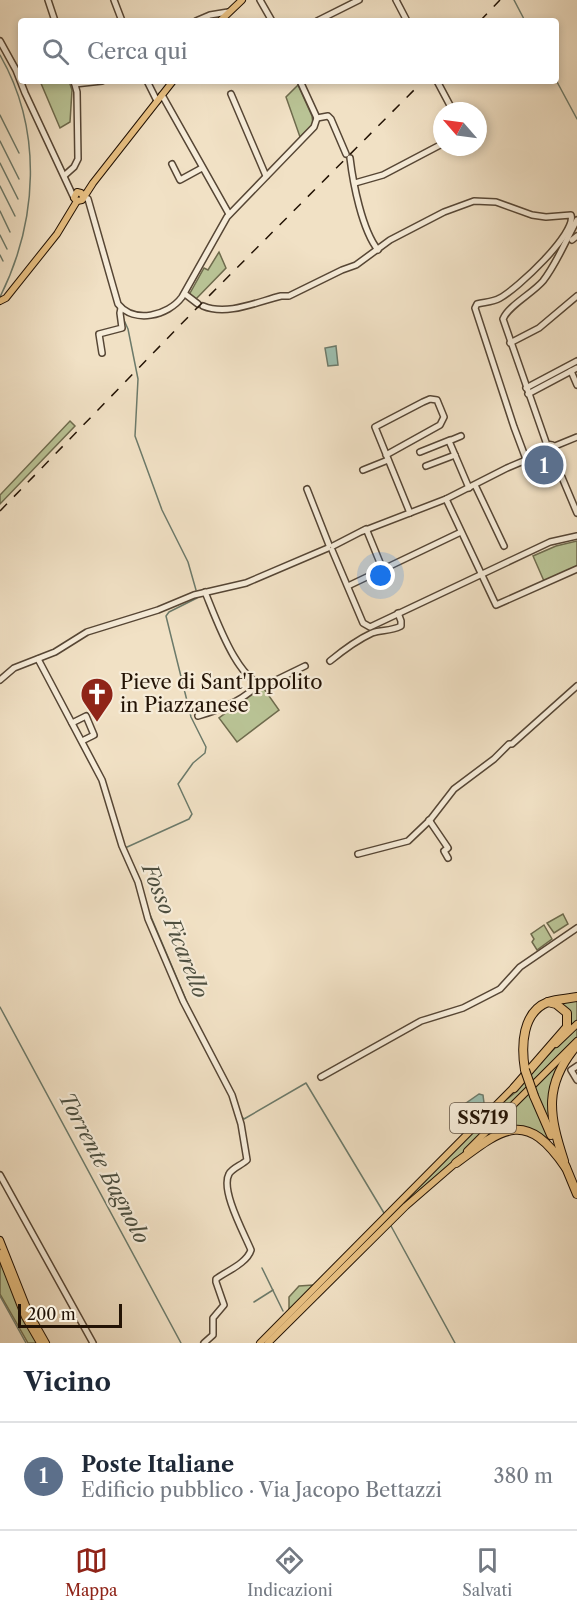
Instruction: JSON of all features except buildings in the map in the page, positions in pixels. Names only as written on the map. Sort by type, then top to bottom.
[{"type":"highway","points":[[577,998],[548,1002],[537,1010],[526,1028],[523,1046],[525,1070],[534,1096],[577,1194]]},
{"type":"highway","points":[[513,1088],[567,1027],[567,1013],[556,1004],[548,1002]]},
{"type":"highway","points":[[566,1168],[554,1129],[552,1101],[559,1072],[577,1043]]},
{"type":"highway","points":[[456,1163],[492,1137],[507,1130],[524,1130],[541,1137],[566,1168]]},
{"type":"main road","points":[[223,18],[242,0]]},
{"type":"main road","points":[[2,301],[57,234],[79,197],[93,183],[170,84]]},
{"type":"main road","name":"SS719","points":[[260,1343],[577,1024]]},
{"type":"main road","name":"SS719","points":[[268,1343],[399,1212],[456,1163],[577,1043]]},
{"type":"main road","points":[[0,1240],[29,1313],[46,1343]]},
{"type":"main road","points":[[0,1253],[25,1317],[40,1343]]},
{"type":"street","points":[[48,0],[54,18]]},
{"type":"street","points":[[114,0],[122,18]]},
{"type":"street","points":[[260,0],[270,18]]},
{"type":"street","points":[[396,0],[406,18]]},
{"type":"street","points":[[323,18],[355,1]]},
{"type":"street","points":[[203,18],[228,12]]},
{"type":"street","points":[[0,41],[18,75]]},
{"type":"street","points":[[21,84],[66,178],[79,197],[87,198],[117,300],[122,308],[135,316],[149,315],[171,307],[184,294],[229,214],[314,127],[317,118],[301,84]]},
{"type":"street","points":[[66,178],[78,159],[75,84]]},
{"type":"street","points":[[148,84],[157,101]]},
{"type":"street","points":[[439,84],[448,102]]},
{"type":"street","points":[[162,94],[229,214]]},
{"type":"street","points":[[231,94],[266,176]]},
{"type":"street","points":[[317,118],[327,116],[331,119],[348,156],[367,228],[378,250]]},
{"type":"street","points":[[355,183],[383,175],[433,149]]},
{"type":"street","points":[[172,164],[180,180],[202,168]]},
{"type":"street","points":[[184,294],[212,310],[224,310],[280,296],[289,296],[356,265],[390,240],[444,212],[474,201],[496,202],[539,216],[569,214],[575,218]]},
{"type":"street","points":[[575,218],[548,274],[530,294],[504,315],[503,323],[550,454],[577,513]]},
{"type":"street","points":[[526,459],[475,308],[477,304],[499,299],[531,274],[558,247],[575,218]]},
{"type":"street","points":[[510,343],[539,328],[577,296]]},
{"type":"street","points":[[102,353],[99,334],[122,328],[120,313],[122,308]]},
{"type":"street","points":[[527,391],[577,361]]},
{"type":"street","points":[[527,391],[577,368]]},
{"type":"street","points":[[571,371],[577,385]]},
{"type":"street","points":[[363,470],[387,457],[440,425],[444,417],[437,400],[430,399],[375,427],[387,457],[410,513]]},
{"type":"street","points":[[420,452],[461,436]]},
{"type":"street","points":[[548,445],[555,446],[577,437]]},
{"type":"street","points":[[450,440],[454,455],[469,488]]},
{"type":"street","points":[[0,680],[14,668],[55,652],[87,632],[158,610],[205,592],[246,583],[365,531],[446,499],[526,459],[550,454],[555,446]]},
{"type":"street","points":[[426,466],[454,455]]},
{"type":"street","points":[[475,485],[504,546]]},
{"type":"street","points":[[307,489],[366,626],[371,626],[550,542],[577,535]]},
{"type":"street","points":[[446,499],[495,604],[498,606],[577,569]]},
{"type":"street","points":[[365,531],[383,570]]},
{"type":"street","points":[[348,586],[461,532]]},
{"type":"street","points":[[205,592],[231,652],[258,684]]},
{"type":"street","points":[[330,661],[374,633],[391,631],[401,626],[398,613]]},
{"type":"street","points":[[38,658],[102,780],[122,846],[138,882],[148,919],[183,1001],[232,1095],[242,1132],[248,1160],[230,1173],[227,1182],[234,1214],[251,1251],[246,1259],[216,1279],[224,1305],[213,1318],[213,1335],[204,1343]]},
{"type":"street","points":[[198,717],[224,707],[258,684],[268,684],[305,666]]},
{"type":"street","points":[[358,854],[408,841],[429,820],[454,789],[494,759],[509,744],[512,744],[577,686]]},
{"type":"street","points":[[72,723],[86,716],[94,735],[82,741]]},
{"type":"street","points":[[429,820],[448,848],[444,851],[448,858]]},
{"type":"street","points":[[321,1077],[422,1021],[463,1008],[500,989],[520,967],[577,928]]},
{"type":"street","points":[[577,1066],[571,1070],[577,1080]]},
{"type":"street","points":[[0,1175],[93,1343]]},
{"type":"shaded area","points":[[41,84],[70,84],[72,90],[70,122],[60,128]]},
{"type":"shaded area","points":[[298,85],[312,116],[313,124],[300,137],[286,97]]},
{"type":"shaded area","points":[[219,252],[226,268],[195,300],[189,295],[204,268],[208,270]]},
{"type":"shaded area","points":[[336,346],[338,365],[328,366],[325,348]]},
{"type":"shaded area","points":[[70,421],[75,426],[0,504],[0,495]]},
{"type":"shaded area","points":[[577,541],[577,566],[544,581],[533,556],[556,546]]},
{"type":"shaded area","points":[[262,686],[279,710],[237,742],[219,718]]},
{"type":"shaded area","points":[[563,914],[568,924],[554,933],[547,923]]},
{"type":"shaded area","points":[[544,925],[552,939],[537,950],[532,942],[534,939],[531,934]]},
{"type":"shaded area","points":[[577,999],[577,1021],[567,1030],[569,1025],[558,1001]]},
{"type":"shaded area","points":[[577,1026],[577,1038],[448,1168],[277,1329],[497,1107],[517,1091],[524,1079]]},
{"type":"shaded area","points":[[567,1054],[558,1071],[552,1122],[549,1122],[532,1099],[551,1139],[521,1128],[506,1129],[491,1134],[489,1132]]},
{"type":"shaded area","points":[[479,1094],[483,1095],[484,1103],[467,1118],[463,1118],[459,1114],[459,1108]]},
{"type":"shaded area","points":[[0,1259],[37,1343],[28,1343],[0,1294]]},
{"type":"shaded area","points":[[313,1285],[289,1310],[289,1297],[299,1286]]},
{"type":"waterway","points":[[514,0],[523,18]]},
{"type":"waterway","name":"Torrente Bagnolo","points":[[0,55],[14,84],[23,114],[29,144],[30,176],[28,207],[22,238],[13,268],[0,297]]},
{"type":"waterway","points":[[558,84],[577,119]]},
{"type":"waterway","points":[[0,115],[19,153]]},
{"type":"waterway","points":[[0,141],[19,179]]},
{"type":"waterway","points":[[0,163],[18,199]]},
{"type":"waterway","points":[[0,186],[15,216]]},
{"type":"waterway","points":[[0,211],[10,232]]},
{"type":"waterway","points":[[0,235],[7,249]]},
{"type":"waterway","points":[[0,255],[3,261]]},
{"type":"waterway","name":"Fosso Ficarello","points":[[123,318],[128,329],[138,379],[135,436],[162,510],[188,562],[196,590]]},
{"type":"waterway","name":"Fosso Ficarello","points":[[125,848],[189,819],[192,814],[178,784],[193,763],[205,753],[206,747],[191,717],[166,616],[169,612],[197,598]]},
{"type":"waterway","name":"Fosso Ficarello","points":[[131,861],[138,875]]},
{"type":"waterway","name":"Fosso Ficarello","points":[[149,912],[190,1009]]},
{"type":"waterway","name":"Torrente Bagnolo","points":[[0,1007],[181,1343]]},
{"type":"waterway","name":"Fosso Ficarello","points":[[213,1053],[232,1089]]},
{"type":"waterway","name":"Fosso Ficarello","points":[[241,1116],[244,1119],[306,1083],[384,1213]]},
{"type":"waterway","name":"Fosso Ficarello","points":[[391,1226],[455,1343]]},
{"type":"waterway","points":[[262,1268],[283,1311]]},
{"type":"waterway","points":[[254,1302],[273,1290]]},
{"type":"waterway","points":[[0,1296],[26,1343]]},
{"type":"railway","points":[[483,18],[500,0]]},
{"type":"railway","points":[[0,511],[192,313],[420,84]]},
{"type":"place","name":"Poste Italiane","points":[[544,465]]},
{"type":"place","name":"Pieve di Sant'Ippolito in Piazzanese","points":[[97,723]]}]
